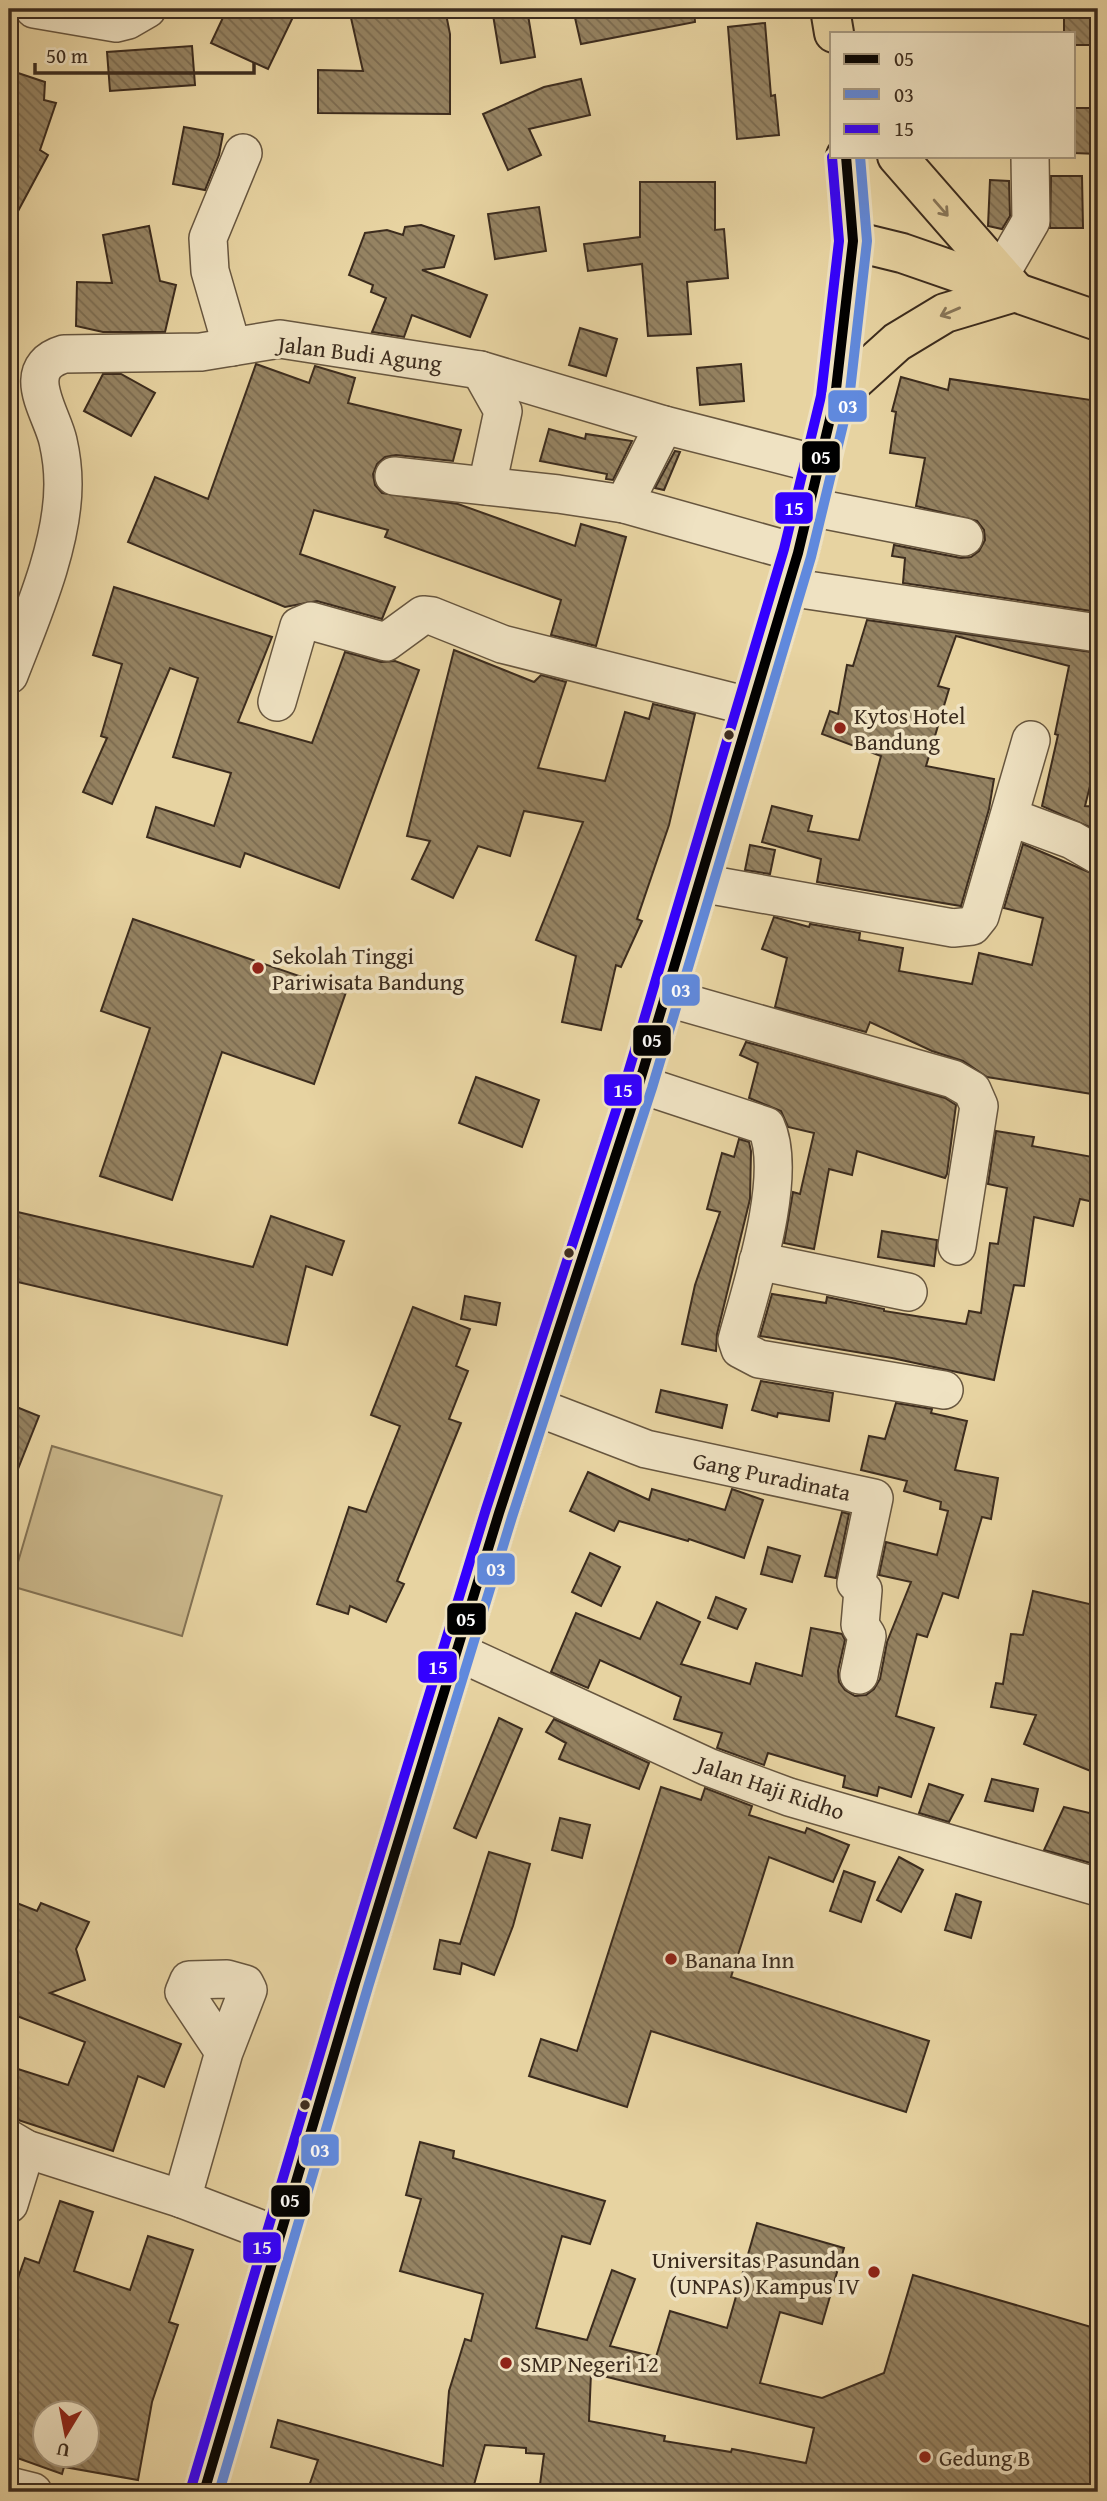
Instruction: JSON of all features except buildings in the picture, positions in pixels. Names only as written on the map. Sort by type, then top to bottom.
[{"type":"main road","points":[[830,9],[834,32]]},
{"type":"main road","points":[[204,2492],[278,2235],[534,1406],[639,1084],[793,570],[821,466],[835,398],[853,242],[846,158]]},
{"type":"main road","points":[[899,158],[1008,283]]},
{"type":"main road","points":[[853,242],[1008,283],[1098,321]]},
{"type":"main road","points":[[835,398],[897,342],[946,313],[1008,283]]},
{"type":"street","points":[[34,9],[116,23],[128,20],[147,9]]},
{"type":"street","points":[[232,346],[211,271],[208,238],[243,153]]},
{"type":"street","points":[[1008,283],[1031,221],[1030,158]]},
{"type":"street","name":"Jalan Budi Agung","points":[[9,675],[58,530],[63,484],[58,441],[23,390],[53,357],[64,354],[201,352],[280,339],[480,370],[664,425],[821,466]]},
{"type":"street","points":[[480,370],[503,411],[487,486]]},
{"type":"street","points":[[624,504],[664,425]]},
{"type":"street","points":[[394,476],[624,504],[793,570],[1098,634]]},
{"type":"street","points":[[810,507],[964,537]]},
{"type":"street","points":[[277,702],[299,626],[303,622],[311,621],[386,642],[423,615],[432,616],[502,644],[752,707]]},
{"type":"street","points":[[700,883],[962,929],[974,925],[980,916],[1031,740]]},
{"type":"street","points":[[1010,817],[1072,840],[1098,855]]},
{"type":"street","points":[[665,997],[953,1079],[972,1090],[979,1106],[957,1246]]},
{"type":"street","points":[[639,1084],[766,1126],[774,1149],[775,1165],[758,1261],[737,1340],[740,1349],[749,1355],[944,1390]]},
{"type":"street","points":[[758,1261],[908,1292]]},
{"type":"street","name":"Gang Puradinata","points":[[534,1406],[646,1449],[874,1498],[856,1583],[863,1590],[860,1625],[867,1636],[859,1675]]},
{"type":"street","name":"Jalan Haji Ridho","points":[[458,1652],[609,1723],[754,1784],[1098,1886]]},
{"type":"street","points":[[182,2199],[224,2052]]},
{"type":"street","points":[[9,2204],[17,2144],[182,2199],[278,2235]]},
{"type":"street","points":[[9,2486],[33,2492]]},
{"type":"shaded area","points":[[52,1446],[222,1496],[182,1636],[11,1586]]},
{"type":"transit line","name":"15","points":[[191,2488],[342,1979],[486,1509],[626,1080],[784,549],[821,396],[839,241],[832,158]]},
{"type":"transit line","name":"05","points":[[204,2492],[355,1983],[499,1513],[639,1084],[798,553],[835,398],[853,241],[846,158]]},
{"type":"transit line","name":"03","points":[[219,2492],[368,1987],[512,1517],[652,1088],[811,557],[849,400],[867,241],[860,158]]},
{"type":"place","name":"Kytos Hotel Bandung","points":[[840,728]]},
{"type":"place","name":"Sekolah Tinggi Pariwisata Bandung","points":[[258,968]]},
{"type":"place","name":"Banana Inn","points":[[671,1959]]},
{"type":"place","name":"Universitas Pasundan (UNPAS) Kampus IV","points":[[874,2272]]},
{"type":"place","name":"SMP Negeri 12","points":[[506,2363]]},
{"type":"place","name":"Gedung B","points":[[925,2457]]}]
